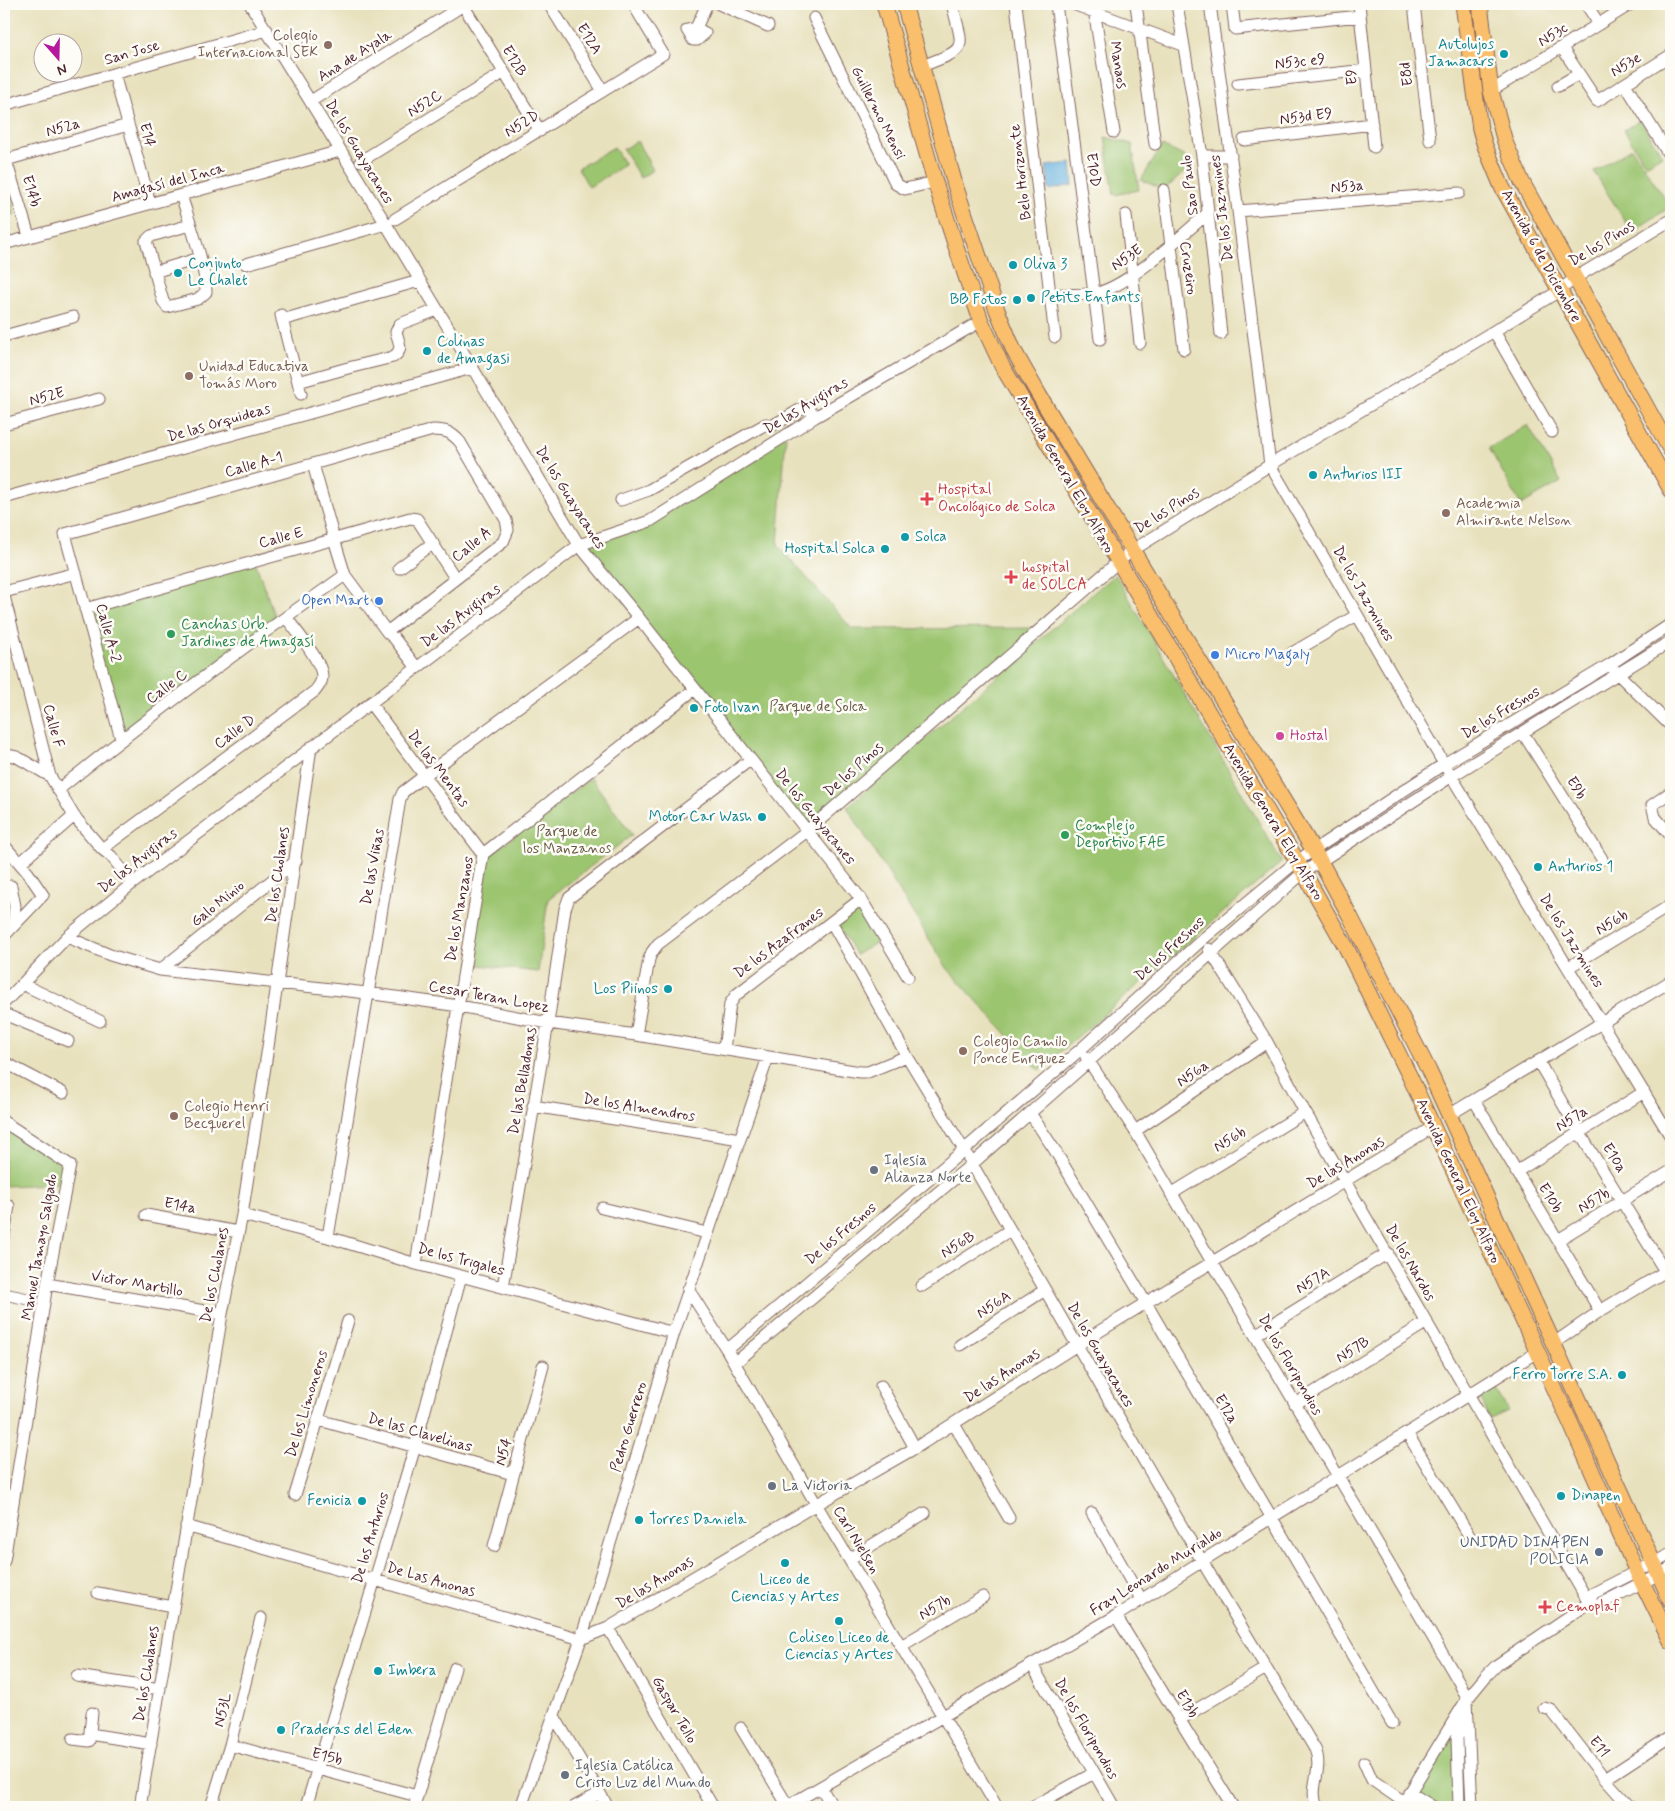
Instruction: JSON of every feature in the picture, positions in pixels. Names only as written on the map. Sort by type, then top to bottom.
[{"type":"main road","name":"Avenida General Eloy Alfaro","points":[[884,4],[935,182],[981,321],[1002,366],[1346,947],[1410,1078],[1639,1577],[1671,1641]]},
{"type":"main road","name":"Avenida General Eloy Alfaro","points":[[904,4],[956,188],[1014,351],[1317,856],[1350,916],[1425,1063],[1554,1343],[1661,1568],[1671,1601]]},
{"type":"main road","name":"Avenida 6 de Diciembre","points":[[1463,4],[1480,129],[1502,188],[1671,490]]},
{"type":"main road","name":"Avenida 6 de Diciembre","points":[[1480,4],[1491,92],[1505,142],[1522,182],[1671,452]]},
{"type":"street","name":"De los Guayacanes","points":[[250,4],[268,30],[340,151],[391,222],[419,281],[579,546],[639,618],[861,899],[908,977]]},
{"type":"street","name":"E12B","points":[[464,4],[540,131]]},
{"type":"street","name":"Ana de Ayala","points":[[311,101],[464,4]]},
{"type":"street","name":"E12A","points":[[549,4],[603,91]]},
{"type":"street","name":"N52D","points":[[246,264],[391,222],[663,54],[633,4]]},
{"type":"street","points":[[696,28],[707,4]]},
{"type":"street","points":[[719,4],[768,26]]},
{"type":"street","points":[[922,66],[953,54],[962,41],[952,4]]},
{"type":"street","name":"Belo Horizonte","points":[[1016,4],[1055,336]]},
{"type":"street","name":"E10D","points":[[1056,4],[1100,339]]},
{"type":"street","points":[[1073,4],[1094,8],[1140,30],[1183,45]]},
{"type":"street","points":[[1136,4],[1155,144]]},
{"type":"street","name":"Sao Paulo","points":[[1177,4],[1202,156],[1221,334]]},
{"type":"street","name":"De los Jazmines","points":[[1210,4],[1270,465],[1444,764],[1603,1022],[1671,1137]]},
{"type":"street","points":[[1232,4],[1235,29],[1360,16]]},
{"type":"street","name":"E9","points":[[1359,4],[1374,147]]},
{"type":"street","name":"E8d","points":[[1414,4],[1430,140]]},
{"type":"street","points":[[1586,4],[1599,24]]},
{"type":"street","name":"N53c","points":[[1491,92],[1631,4]]},
{"type":"street","name":"Manaos","points":[[1094,8],[1114,132]]},
{"type":"street","name":"Guillermo Mensi","points":[[814,18],[896,184],[905,189],[935,182]]},
{"type":"street","name":"San Jose","points":[[4,105],[268,30]]},
{"type":"street","points":[[1558,86],[1579,74],[1562,48]]},
{"type":"street","name":"N53e","points":[[1579,74],[1597,101],[1671,55]]},
{"type":"street","name":"N53c e9","points":[[1238,84],[1366,70]]},
{"type":"street","name":"N52C","points":[[361,161],[504,73]]},
{"type":"street","name":"E14","points":[[114,74],[150,203]]},
{"type":"street","points":[[1625,84],[1671,158]]},
{"type":"street","name":"N53d E9","points":[[1244,140],[1372,124]]},
{"type":"street","name":"N52a","points":[[5,157],[128,125]]},
{"type":"street","name":"Amagasí del Inca","points":[[4,244],[340,151]]},
{"type":"street","points":[[1202,156],[1231,156]]},
{"type":"street","name":"E14b","points":[[5,157],[29,236]]},
{"type":"street","name":"Cruzeiro","points":[[1164,190],[1184,349]]},
{"type":"street","name":"N53a","points":[[1238,211],[1459,193]]},
{"type":"street","points":[[181,195],[200,258],[206,292],[198,299],[167,307],[163,301],[146,240],[151,236],[190,225]]},
{"type":"street","name":"N53E","points":[[1050,294],[1095,294],[1113,287],[1170,246],[1208,213]]},
{"type":"street","points":[[1126,215],[1140,343]]},
{"type":"street","name":"De los Pinos","points":[[636,1035],[649,959],[658,944],[806,831],[1133,550],[1270,465],[1494,332],[1559,291],[1575,278],[1671,220]]},
{"type":"street","points":[[154,272],[200,258]]},
{"type":"street","points":[[301,394],[282,318],[419,281]]},
{"type":"street","points":[[298,382],[399,354],[400,350],[396,332],[400,324],[437,310]]},
{"type":"street","points":[[4,336],[73,317]]},
{"type":"street","name":"De las Avigiras","points":[[4,1003],[67,937],[130,886],[579,546],[650,521],[815,417],[981,321]]},
{"type":"street","points":[[1494,332],[1552,432]]},
{"type":"street","name":"De las Orquideas","points":[[4,498],[472,368]]},
{"type":"street","name":"N52E","points":[[4,424],[98,399]]},
{"type":"street","points":[[621,500],[648,490],[766,424],[770,428],[805,407],[808,407],[815,417]]},
{"type":"street","name":"Calle A-1","points":[[65,534],[433,430],[452,432]]},
{"type":"street","name":"Calle A","points":[[387,632],[503,542],[508,530],[506,520],[460,442],[452,432]]},
{"type":"street","points":[[313,464],[345,575],[387,632],[389,643],[414,670]]},
{"type":"street","name":"Calle E","points":[[86,610],[414,517],[455,578]]},
{"type":"street","name":"Calle A-2","points":[[65,534],[121,740]]},
{"type":"street","points":[[399,568],[433,543]]},
{"type":"street","points":[[4,592],[76,573]]},
{"type":"street","name":"Calle C","points":[[58,790],[121,740],[345,575]]},
{"type":"street","name":"Calle F","points":[[4,596],[6,619],[50,776],[74,816],[102,849],[112,856],[130,886]]},
{"type":"street","points":[[1292,653],[1357,615]]},
{"type":"street","name":"Calle D","points":[[102,849],[319,687],[322,678],[318,663],[286,617]]},
{"type":"street","name":"De las Viñas","points":[[328,1237],[367,993],[400,798],[403,792],[639,618]]},
{"type":"street","name":"De los Fresnos","points":[[1317,856],[1444,764],[1609,665],[1671,624]]},
{"type":"street","name":"De los Fresnos","points":[[727,1350],[1081,1049],[1203,939],[1317,856],[1671,642]]},
{"type":"street","points":[[1609,665],[1671,726]]},
{"type":"street","name":"De los Manzanos","points":[[416,1264],[483,854],[695,689]]},
{"type":"street","name":"De las Mentas","points":[[370,703],[483,854]]},
{"type":"street","name":"E9b","points":[[1523,733],[1602,859]]},
{"type":"street","name":"De los Cholanes","points":[[140,1807],[222,1314],[242,1215],[312,747]]},
{"type":"street","points":[[4,754],[17,757],[50,776]]},
{"type":"street","name":"De las Belladonas","points":[[503,1287],[568,898],[750,760]]},
{"type":"street","points":[[1671,792],[1652,805],[1656,817],[1671,836]]},
{"type":"street","points":[[20,863],[74,816]]},
{"type":"street","points":[[4,845],[20,863],[43,895],[4,936]]},
{"type":"street","name":"Galo Minio","points":[[160,970],[296,861]]},
{"type":"street","name":"De los Fresnos","points":[[734,1363],[972,1164],[1089,1062],[1212,953],[1300,867]]},
{"type":"street","points":[[13,926],[15,906],[7,888],[28,874]]},
{"type":"street","name":"De los Azafranes","points":[[724,1049],[730,1004],[736,995],[861,899]]},
{"type":"street","name":"N56b","points":[[1569,967],[1671,906]]},
{"type":"street","name":"De los Guayacanes","points":[[832,923],[907,1056],[964,1150],[1202,1561],[1319,1758],[1314,1792],[1317,1807]]},
{"type":"street","name":"Cesar Teran Lopez","points":[[67,937],[110,955],[160,970],[277,982],[459,1006],[548,1023],[636,1035],[860,1072],[868,1072],[907,1056]]},
{"type":"street","name":"De los Nardos","points":[[1203,939],[1267,1042],[1305,1112],[1590,1603]]},
{"type":"street","points":[[1449,1115],[1671,981]]},
{"type":"street","points":[[22,984],[100,1021]]},
{"type":"street","points":[[4,1014],[68,1041]]},
{"type":"street","name":"N56a","points":[[1136,1131],[1267,1042]]},
{"type":"street","name":"De los Floripondios","points":[[1081,1049],[1136,1131],[1171,1194],[1459,1682],[1467,1699]]},
{"type":"street","name":"Pedro Guerrero","points":[[521,1807],[581,1639],[688,1289],[768,1057]]},
{"type":"street","name":"E10a","points":[[1538,1061],[1579,1132],[1668,1269]]},
{"type":"street","points":[[4,1062],[63,1093]]},
{"type":"street","name":"N57a","points":[[1516,1172],[1644,1092]]},
{"type":"street","name":"E10b","points":[[1474,1100],[1600,1311]]},
{"type":"street","name":"De los Almendros","points":[[533,1106],[740,1138]]},
{"type":"street","name":"N56b","points":[[1171,1194],[1305,1112]]},
{"type":"street","name":"E12a","points":[[1030,1113],[1054,1149],[1146,1303],[1392,1723]]},
{"type":"street","name":"Manuel Tamayo Salgado","points":[[4,1122],[70,1164],[48,1284],[4,1561]]},
{"type":"street","name":"De las Anonas","points":[[581,1639],[608,1628],[816,1504],[915,1448],[1077,1345],[1433,1128]]},
{"type":"street","name":"N57b","points":[[1558,1240],[1671,1171]]},
{"type":"street","points":[[913,1193],[923,1205]]},
{"type":"street","points":[[4,1235],[10,1206]]},
{"type":"street","points":[[602,1208],[707,1233]]},
{"type":"street","name":"E14a","points":[[146,1215],[238,1232]]},
{"type":"street","name":"De los Trigales","points":[[242,1215],[674,1333]]},
{"type":"street","name":"N56B","points":[[922,1286],[1010,1230]]},
{"type":"street","name":"N57A","points":[[1255,1335],[1388,1254]]},
{"type":"street","points":[[838,1256],[849,1267]]},
{"type":"street","points":[[1554,1343],[1600,1311],[1668,1269]]},
{"type":"street","name":"De los Anturios","points":[[306,1807],[414,1446],[461,1276]]},
{"type":"street","name":"Victor Martillo","points":[[48,1284],[222,1314]]},
{"type":"street","name":"Carl Nielsen","points":[[688,1289],[727,1350],[816,1504],[997,1807]]},
{"type":"street","name":"N56A","points":[[960,1345],[1045,1290]]},
{"type":"street","points":[[4,1294],[33,1300]]},
{"type":"street","name":"De los Limoneros","points":[[295,1495],[348,1321]]},
{"type":"street","name":"N57B","points":[[1295,1404],[1427,1322]]},
{"type":"street","name":"Fray Leonardo Murialdo","points":[[787,1807],[1116,1616],[1537,1352]]},
{"type":"street","name":"N54","points":[[494,1546],[543,1366]]},
{"type":"street","points":[[881,1386],[915,1448]]},
{"type":"street","name":"De las Clavelinas","points":[[318,1420],[513,1474]]},
{"type":"street","points":[[954,1424],[1009,1518]]},
{"type":"street","points":[[1407,1433],[1470,1537]]},
{"type":"street","points":[[849,1559],[925,1513]]},
{"type":"street","points":[[1092,1513],[1141,1599]]},
{"type":"street","name":"De Las Anonas","points":[[186,1526],[581,1639]]},
{"type":"street","points":[[1405,1801],[1467,1699],[1497,1665],[1590,1603],[1592,1594],[1661,1568],[1671,1554]]},
{"type":"street","points":[[98,1593],[173,1606]]},
{"type":"street","name":"N57b","points":[[901,1646],[983,1597]]},
{"type":"street","name":"E13b","points":[[1116,1616],[1232,1807]]},
{"type":"street","name":"N53L","points":[[211,1807],[230,1745],[261,1618]]},
{"type":"street","name":"Gaspar Tello","points":[[608,1628],[713,1807]]},
{"type":"street","name":"De los Floripondios","points":[[1032,1665],[1114,1807]]},
{"type":"street","points":[[415,1802],[455,1668]]},
{"type":"street","points":[[1179,1720],[1266,1668]]},
{"type":"street","points":[[77,1676],[160,1689]]},
{"type":"street","points":[[1459,1807],[1457,1738],[1467,1699]]},
{"type":"street","points":[[1467,1699],[1472,1807]]},
{"type":"street","name":"E11","points":[[1544,1708],[1552,1710],[1605,1779],[1630,1807]]},
{"type":"street","points":[[73,1739],[89,1741],[92,1713]]},
{"type":"street","points":[[554,1716],[608,1807]]},
{"type":"street","points":[[740,1728],[787,1807]]},
{"type":"street","points":[[90,1734],[151,1744]]},
{"type":"street","points":[[1605,1779],[1671,1736]]},
{"type":"street","name":"E15b","points":[[230,1745],[318,1770],[415,1802]]},
{"type":"street","points":[[1364,1762],[1372,1780],[1405,1801],[1434,1807]]},
{"type":"street","points":[[1032,1807],[1094,1773]]},
{"type":"street","points":[[821,1788],[833,1807]]},
{"type":"street","points":[[574,1807],[600,1792]]},
{"type":"green space","points":[[1640,120],[1662,155],[1646,165],[1624,130]]},
{"type":"green space","points":[[1105,137],[1132,144],[1139,190],[1114,195]]},
{"type":"green space","points":[[637,141],[653,170],[640,178],[623,149]]},
{"type":"green space","points":[[1162,146],[1186,157],[1193,165],[1164,190],[1141,180]]},
{"type":"green space","points":[[614,147],[625,165],[589,187],[578,168]]},
{"type":"green space","points":[[1632,148],[1670,207],[1632,232],[1594,172]]},
{"type":"green space","points":[[4,174],[15,214],[4,217]]},
{"type":"green space","points":[[1528,425],[1561,482],[1521,505],[1489,448]]},
{"type":"green space","name":"Parque de Solca","points":[[786,435],[778,545],[852,629],[1040,628],[807,831],[579,545],[650,521]]},
{"type":"green space","points":[[255,561],[277,623],[121,739],[85,610]]},
{"type":"green space","name":"Complejo Deportivo FAE","points":[[1115,574],[1282,862],[1039,1070],[947,968],[847,807]]},
{"type":"green space","name":"Parque de los Manzanos","points":[[591,778],[632,835],[548,899],[538,972],[470,964],[490,855]]},
{"type":"green space","points":[[860,909],[879,941],[856,955],[837,924]]},
{"type":"green space","points":[[11,1126],[70,1165],[55,1184],[4,1186],[4,1145]]},
{"type":"green space","points":[[1495,1388],[1508,1411],[1490,1419],[1480,1398]]},
{"type":"green space","points":[[1462,1708],[1458,1807],[1433,1807],[1409,1792]]},
{"type":"water","points":[[1071,163],[1073,185],[1049,190],[1046,166]]},
{"type":"place","name":"Colegio Internacional SEK","points":[[328,45]]},
{"type":"place","name":"Autolujos Jamacars","points":[[1504,54]]},
{"type":"place","name":"Oliva 3","points":[[1013,265]]},
{"type":"place","name":"Conjunto Le Chalet","points":[[178,273]]},
{"type":"place","name":"Petits Enfants","points":[[1031,298]]},
{"type":"place","name":"BB Fotos","points":[[1017,300]]},
{"type":"place","name":"Colinas de Amagasi","points":[[427,351]]},
{"type":"place","name":"Unidad Educativa Tomás Moro","points":[[189,376]]},
{"type":"place","name":"Anturios III","points":[[1313,475]]},
{"type":"place","name":"Hospital Oncológico de Solca","points":[[927,499]]},
{"type":"place","name":"Academia Almirante Nelson","points":[[1446,513]]},
{"type":"place","name":"Solca","points":[[905,537]]},
{"type":"place","name":"Hospital Solca","points":[[885,549]]},
{"type":"place","name":"hospital de SOLCA","points":[[1011,577]]},
{"type":"place","name":"Open Mart","points":[[379,601]]},
{"type":"place","name":"Canchas Urb. Jardines de Amagasí","points":[[171,634]]},
{"type":"place","name":"Micro Magaly","points":[[1215,655]]},
{"type":"place","name":"Foto Ivan","points":[[694,708]]},
{"type":"place","name":"Hostal","points":[[1280,736]]},
{"type":"place","name":"Motor Car Wash","points":[[762,817]]},
{"type":"place","name":"Complejo Deportivo FAE","points":[[1065,835]]},
{"type":"place","name":"Anturios 1","points":[[1538,867]]},
{"type":"place","name":"Los Piinos","points":[[668,989]]},
{"type":"place","name":"Colegio Camilo Ponce Enriquez","points":[[963,1051]]},
{"type":"place","name":"Colegio Henri Becquerel","points":[[174,1116]]},
{"type":"place","name":"Iglesia Alianza Norte","points":[[874,1170]]},
{"type":"place","name":"Ferro Torre S.A.","points":[[1622,1375]]},
{"type":"place","name":"La Victoria","points":[[772,1486]]},
{"type":"place","name":"Dinapen","points":[[1561,1496]]},
{"type":"place","name":"Fenicia","points":[[362,1501]]},
{"type":"place","name":"Torres Daniela","points":[[639,1520]]},
{"type":"place","name":"UNIDAD DINAPEN POLICIA","points":[[1599,1552]]},
{"type":"place","name":"Liceo de Ciencias y Artes","points":[[785,1563]]},
{"type":"place","name":"Cemoplaf","points":[[1545,1607]]},
{"type":"place","name":"Coliseo Liceo de Ciencias y Artes","points":[[839,1621]]},
{"type":"place","name":"Imbera","points":[[378,1671]]},
{"type":"place","name":"Praderas del Eden","points":[[281,1730]]},
{"type":"place","name":"Iglesia Católica Cristo Luz del Mundo","points":[[565,1775]]}]
